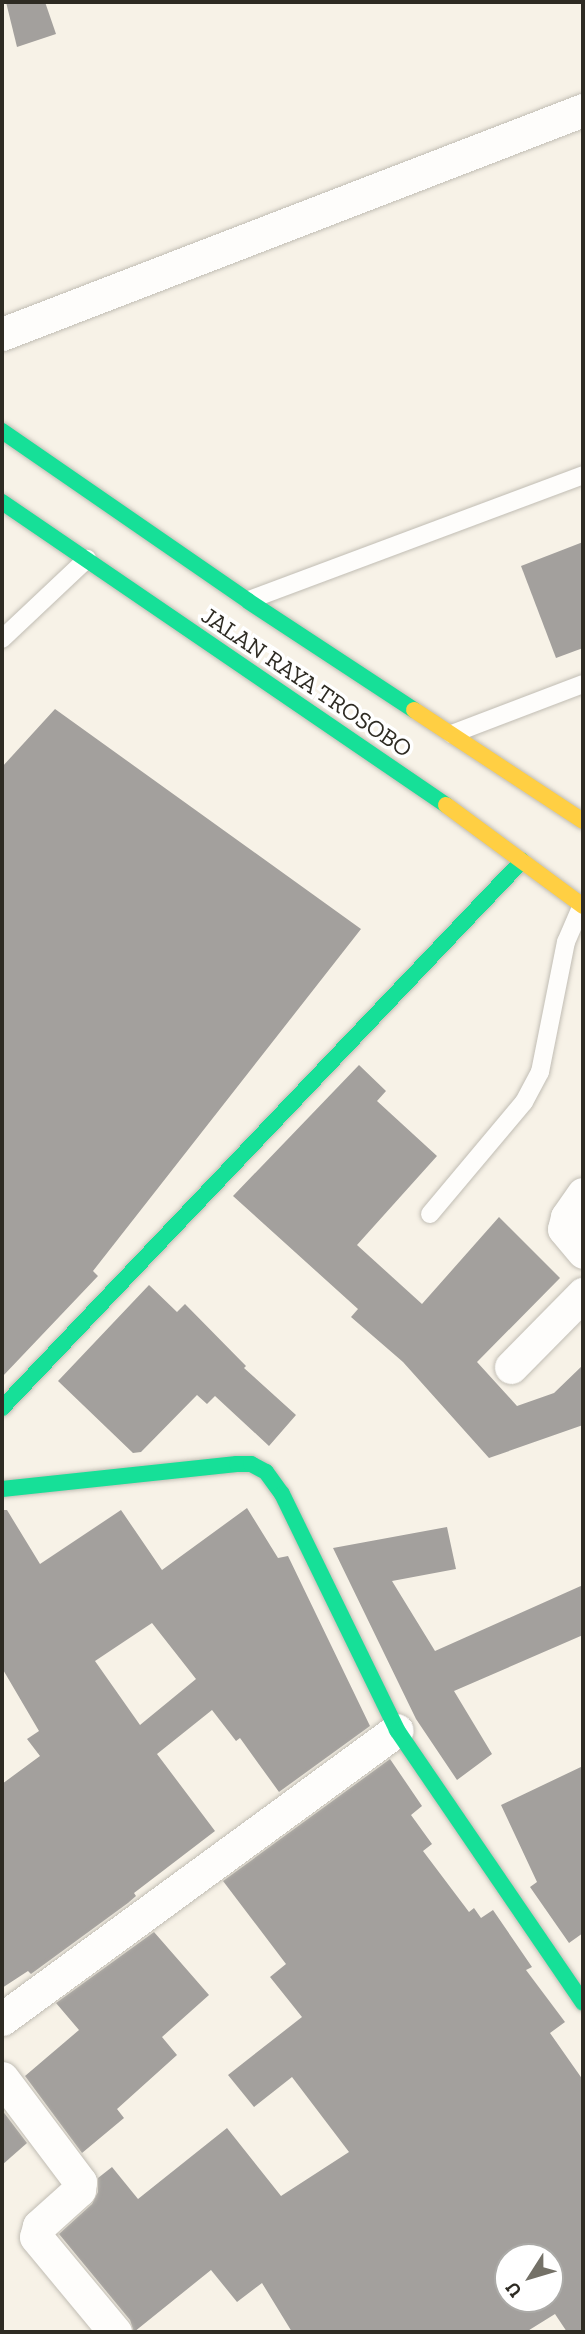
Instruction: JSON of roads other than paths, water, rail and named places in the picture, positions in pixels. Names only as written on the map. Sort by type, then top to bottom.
[{"type":"main road","name":"JALAN RAYA TROSOBO","points":[[2,431],[248,601],[583,821]]},
{"type":"main road","name":"JALAN RAYA TROSOBO","points":[[2,502],[448,806],[583,905]]},
{"type":"main road","points":[[2,1408],[522,861]]},
{"type":"main road","points":[[2,1489],[237,1464],[259,1466],[273,1479],[282,1494],[397,1730],[583,2004]]},
{"type":"street","points":[[2,334],[583,110]]},
{"type":"street","points":[[583,1194],[567,1217],[564,1229],[583,1252]]},
{"type":"street","points":[[511,1367],[583,1294]]},
{"type":"street","points":[[2,2019],[397,1730]]},
{"type":"street","points":[[2,2078],[80,2182],[79,2190],[40,2226],[36,2237],[115,2332]]},
{"type":"lane","points":[[248,601],[583,475]]},
{"type":"lane","points":[[2,639],[87,559]]},
{"type":"lane","points":[[450,735],[583,684]]},
{"type":"lane","points":[[430,1214],[524,1102],[540,1072],[566,942],[583,905]]}]
